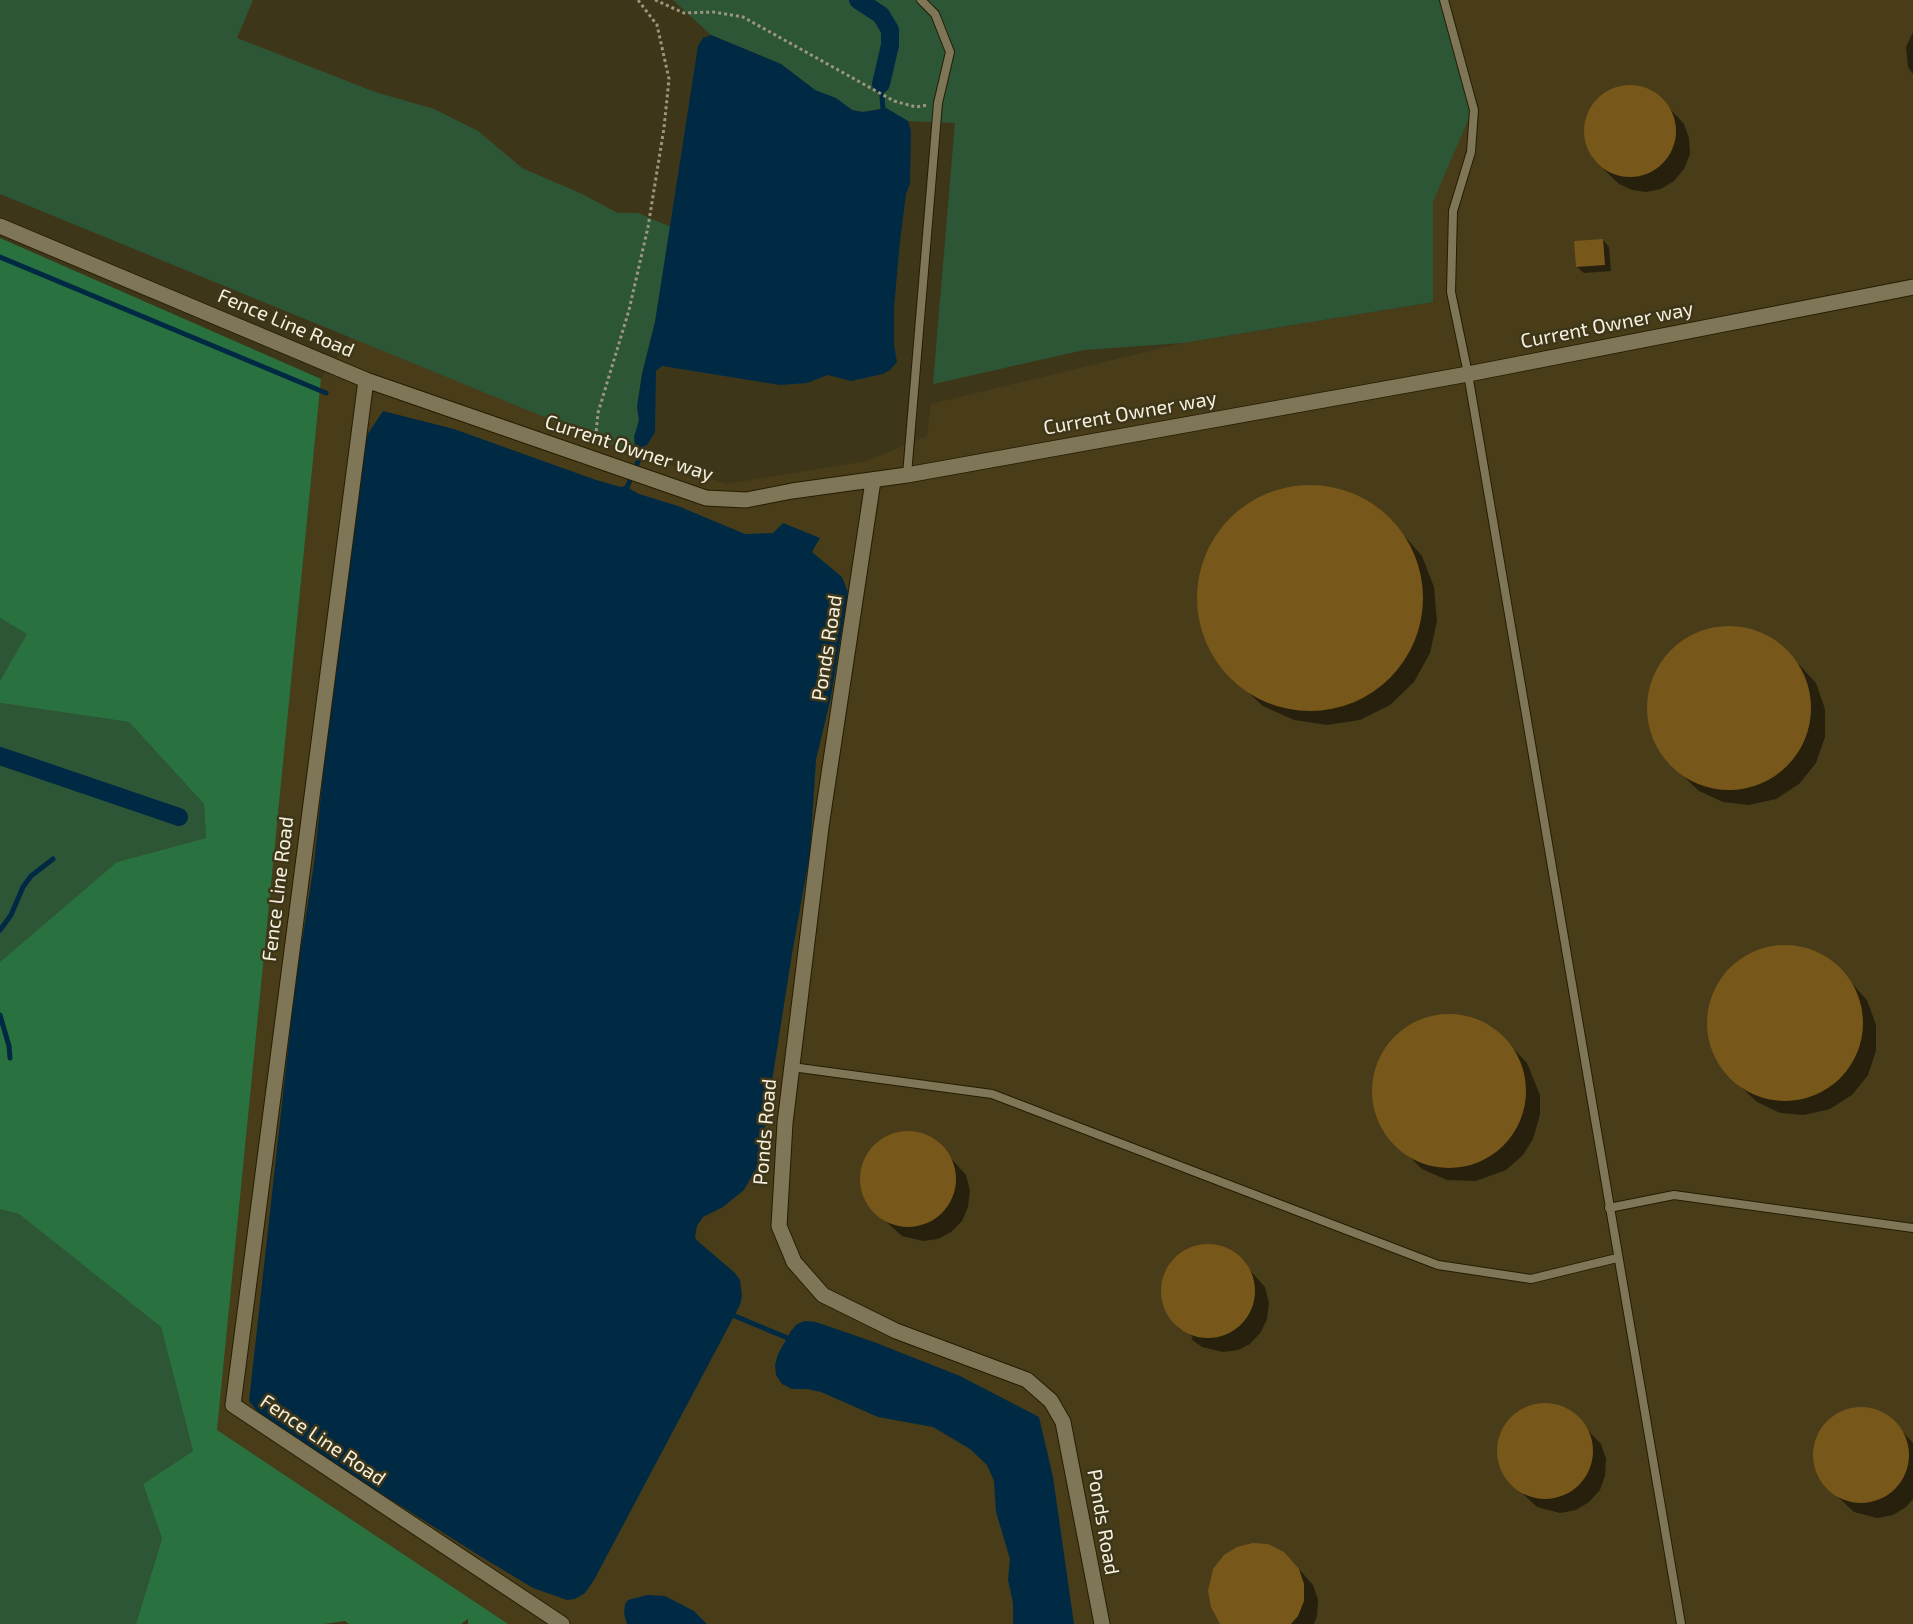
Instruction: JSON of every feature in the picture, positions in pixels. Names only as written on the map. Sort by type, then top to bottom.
[{"type":"street","name":"Fence Line Road","points":[[0,226],[366,380],[232,1405],[562,1624]]},
{"type":"street","name":"Current Owner way","points":[[366,380],[706,498],[746,500],[792,491],[873,481],[1468,374],[1913,287]]},
{"type":"street","name":"Ponds Road","points":[[873,481],[821,827],[785,1123],[779,1226],[794,1262],[824,1295],[896,1331],[1028,1380],[1051,1401],[1063,1422],[1102,1624]]},
{"type":"lane","points":[[907,475],[938,102],[950,52],[935,14],[921,0]]},
{"type":"lane","points":[[1444,0],[1474,110],[1471,152],[1453,211],[1451,292],[1468,374],[1681,1624]]},
{"type":"lane","points":[[792,1067],[992,1094],[1438,1265],[1531,1279],[1617,1258]]},
{"type":"lane","points":[[1609,1208],[1674,1195],[1913,1228]]},
{"type":"path","points":[[594,459],[598,413],[629,310],[648,226],[664,128],[669,79],[657,25],[638,0]]},
{"type":"path","points":[[655,0],[684,13],[713,12],[743,17],[894,101],[916,107],[938,102]]},
{"type":"shaded area","points":[[1440,0],[1913,0],[1913,1624],[508,1624],[217,1430],[321,379],[351,337],[632,453],[726,484],[867,461],[927,436],[931,404],[1183,343],[1433,302],[1432,202],[1472,111]]},
{"type":"green space","points":[[0,0],[253,0],[237,38],[375,92],[434,109],[478,131],[522,168],[582,194],[618,213],[638,213],[671,227],[655,322],[642,374],[637,407],[639,420],[632,453],[0,194]]},
{"type":"green space","points":[[673,0],[1440,0],[1472,111],[1433,202],[1433,302],[1183,343],[1084,350],[933,384],[955,123],[908,121],[886,108],[863,112],[852,110],[840,101],[815,90],[781,64],[711,35]]},
{"type":"green space","points":[[0,238],[321,379],[217,1430],[508,1624],[468,1624],[468,1619],[461,1624],[349,1624],[345,1621],[324,1624],[136,1624],[162,1538],[143,1484],[193,1451],[161,1327],[19,1214],[0,1209],[0,962],[117,862],[206,838],[204,804],[129,722],[0,703],[0,681],[27,634],[0,618]]},
{"type":"green space","points":[[0,618],[28,634],[0,681]]},
{"type":"green space","points":[[0,703],[129,722],[204,804],[206,838],[117,862],[0,962]]},
{"type":"green space","points":[[0,1209],[19,1214],[161,1327],[193,1451],[143,1484],[162,1537],[136,1624],[0,1624]]},
{"type":"water","points":[[711,35],[781,64],[815,90],[836,98],[852,110],[863,112],[886,108],[908,121],[911,131],[910,184],[906,194],[894,308],[894,345],[897,362],[883,374],[851,381],[828,375],[807,383],[780,385],[662,366],[656,371],[655,432],[647,445],[641,447],[635,444],[634,437],[639,420],[637,407],[642,374],[655,322],[698,46],[703,38]]},
{"type":"water","points":[[383,411],[454,429],[596,480],[625,486],[639,494],[678,506],[745,534],[773,533],[783,523],[820,538],[812,552],[842,577],[848,592],[831,697],[816,760],[810,853],[759,1164],[744,1190],[723,1207],[703,1217],[697,1226],[695,1238],[740,1280],[742,1296],[740,1305],[594,1580],[585,1593],[575,1599],[567,1600],[533,1588],[480,1556],[287,1434],[257,1411],[249,1401],[295,986],[314,864],[327,735],[363,441]]},
{"type":"water","points":[[805,1321],[816,1322],[874,1342],[960,1376],[1039,1417],[1053,1477],[1074,1624],[1013,1624],[1013,1603],[1008,1580],[1010,1559],[996,1512],[994,1481],[987,1465],[970,1449],[933,1427],[878,1417],[821,1392],[792,1389],[782,1384],[776,1375],[775,1365],[778,1354],[791,1331],[797,1324]]},
{"type":"water","points":[[647,1595],[665,1596],[694,1611],[707,1624],[627,1624],[624,1614],[625,1604],[628,1600]]},
{"type":"building","points":[[1621,85],[1639,85],[1656,92],[1669,105],[1676,122],[1676,140],[1669,157],[1656,170],[1639,177],[1621,177],[1604,170],[1591,157],[1584,140],[1584,122],[1591,105],[1604,92]]},
{"type":"building","points":[[1603,239],[1605,265],[1576,267],[1574,241]]},
{"type":"building","points":[[1310,485],[1332,487],[1353,494],[1373,504],[1390,518],[1404,535],[1414,555],[1421,576],[1423,598],[1421,620],[1414,641],[1404,661],[1390,678],[1373,692],[1353,702],[1332,709],[1310,711],[1288,709],[1267,702],[1247,692],[1230,678],[1216,661],[1206,641],[1199,620],[1197,598],[1199,576],[1206,555],[1216,535],[1230,518],[1247,504],[1267,494],[1288,487]]},
{"type":"building","points":[[1729,626],[1745,627],[1760,632],[1787,650],[1805,677],[1810,692],[1810,724],[1805,739],[1787,766],[1760,784],[1745,789],[1729,790],[1713,789],[1698,784],[1671,766],[1653,739],[1648,724],[1647,708],[1648,692],[1653,677],[1671,650],[1698,632],[1713,627]]},
{"type":"building","points":[[1785,945],[1815,951],[1840,968],[1857,993],[1863,1023],[1857,1053],[1840,1078],[1815,1095],[1785,1101],[1755,1095],[1730,1078],[1713,1053],[1707,1023],[1713,993],[1730,968],[1755,951]]},
{"type":"building","points":[[1449,1014],[1478,1020],[1492,1027],[1503,1037],[1513,1048],[1520,1062],[1526,1091],[1520,1120],[1513,1134],[1503,1145],[1492,1155],[1478,1162],[1449,1168],[1420,1162],[1406,1155],[1395,1145],[1385,1134],[1378,1120],[1372,1091],[1378,1062],[1385,1048],[1395,1037],[1406,1027],[1420,1020]]},
{"type":"building","points":[[908,1131],[926,1135],[942,1145],[952,1161],[956,1179],[952,1197],[942,1213],[926,1223],[908,1227],[890,1223],[874,1213],[864,1197],[860,1179],[864,1161],[874,1145],[890,1135]]},
{"type":"building","points":[[1208,1244],[1226,1247],[1241,1258],[1252,1273],[1255,1291],[1252,1309],[1241,1324],[1226,1335],[1208,1338],[1190,1335],[1175,1324],[1164,1309],[1161,1291],[1164,1273],[1175,1258],[1190,1247]]},
{"type":"building","points":[[1545,1403],[1563,1407],[1579,1417],[1589,1433],[1593,1451],[1589,1469],[1579,1485],[1563,1495],[1545,1499],[1527,1495],[1511,1485],[1501,1469],[1497,1451],[1501,1433],[1511,1417],[1527,1407]]},
{"type":"building","points":[[1861,1407],[1879,1410],[1895,1421],[1906,1437],[1909,1455],[1906,1473],[1895,1489],[1879,1500],[1861,1503],[1843,1500],[1827,1489],[1816,1473],[1813,1455],[1816,1437],[1827,1421],[1843,1410]]},
{"type":"building","points":[[1253,1543],[1268,1544],[1284,1552],[1299,1569],[1304,1584],[1304,1601],[1298,1616],[1291,1624],[1220,1624],[1211,1607],[1208,1591],[1213,1569],[1224,1555],[1237,1547]]},
{"type":"waterway","points":[[858,0],[881,15],[890,30],[890,45],[881,84]]},
{"type":"waterway","points":[[881,84],[883,109],[881,115]]},
{"type":"waterway","points":[[0,257],[326,393]]},
{"type":"waterway","points":[[625,492],[640,457],[642,441]]},
{"type":"waterway","points":[[0,756],[179,817]]},
{"type":"waterway","points":[[0,930],[11,915],[23,887],[31,876],[53,859]]},
{"type":"waterway","points":[[0,1015],[10,1058]]},
{"type":"waterway","points":[[730,1314],[790,1339]]}]
